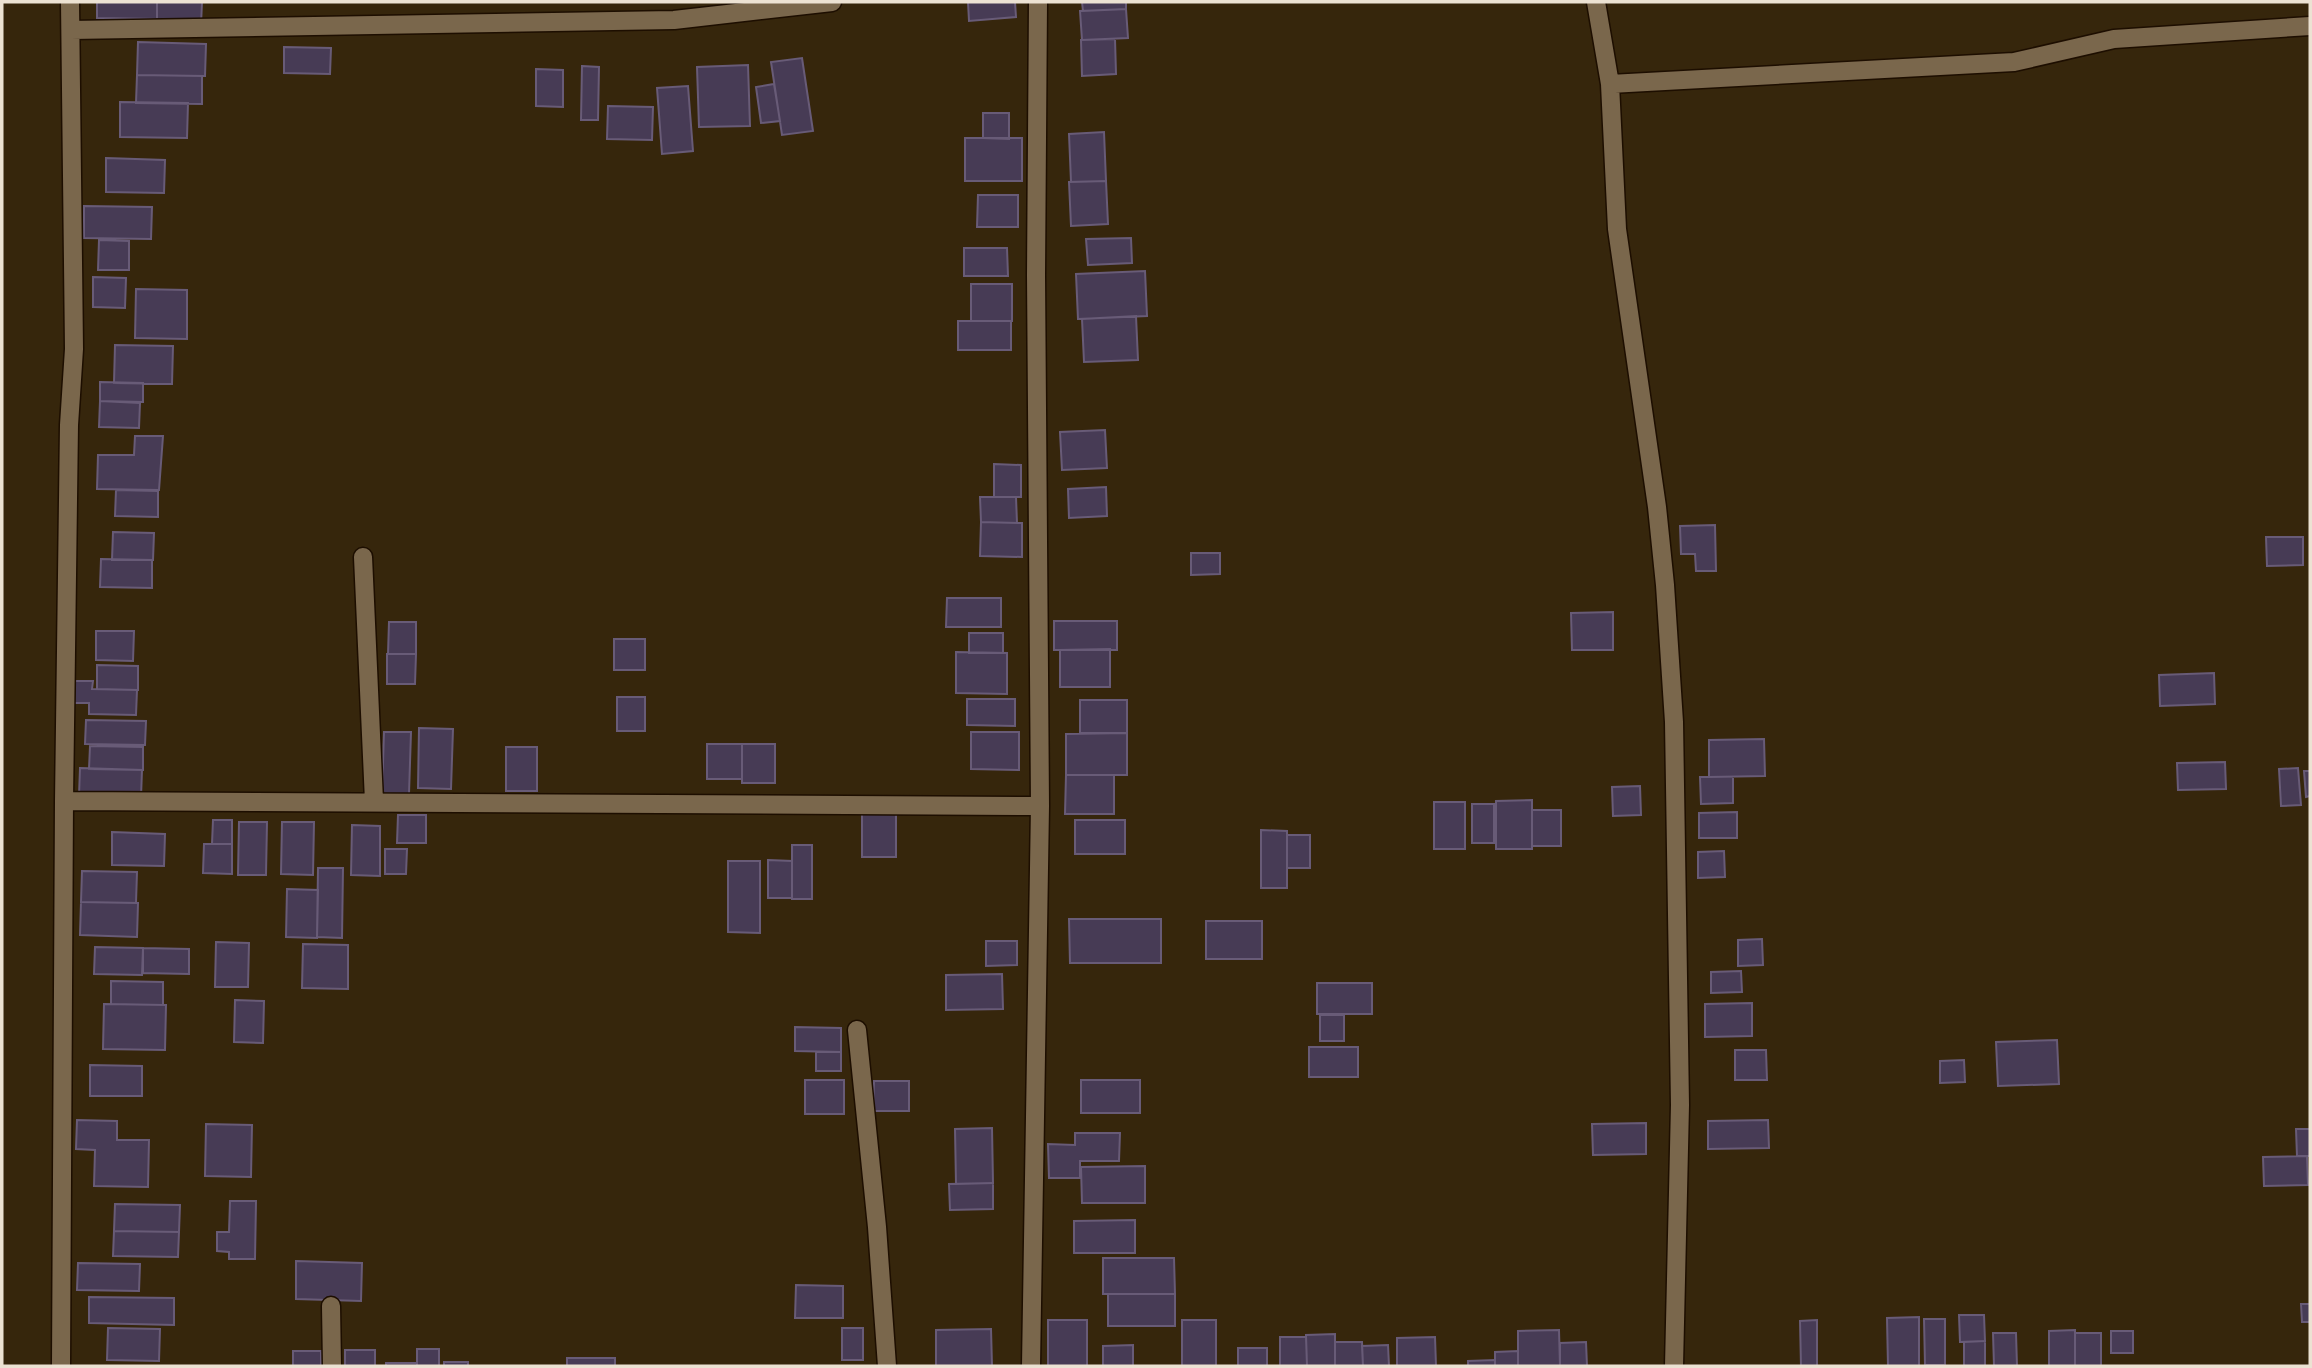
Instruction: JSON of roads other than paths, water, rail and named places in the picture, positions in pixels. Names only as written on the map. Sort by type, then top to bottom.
[{"type":"street","points":[[61,1366],[64,801],[69,425],[74,349],[71,2]]},
{"type":"street","points":[[71,30],[674,20],[832,2]]},
{"type":"street","points":[[1031,1366],[1040,806],[1038,2]]},
{"type":"street","points":[[1596,2],[1610,84],[1617,229],[1665,584],[1674,722],[1680,1105],[1674,1366]]},
{"type":"street","points":[[1610,84],[2014,62],[2114,39],[2310,26]]},
{"type":"street","points":[[363,557],[374,801]]},
{"type":"street","points":[[64,801],[1040,806]]},
{"type":"street","points":[[857,1030],[877,1227],[887,1366]]},
{"type":"street","points":[[331,1306],[332,1366]]}]
